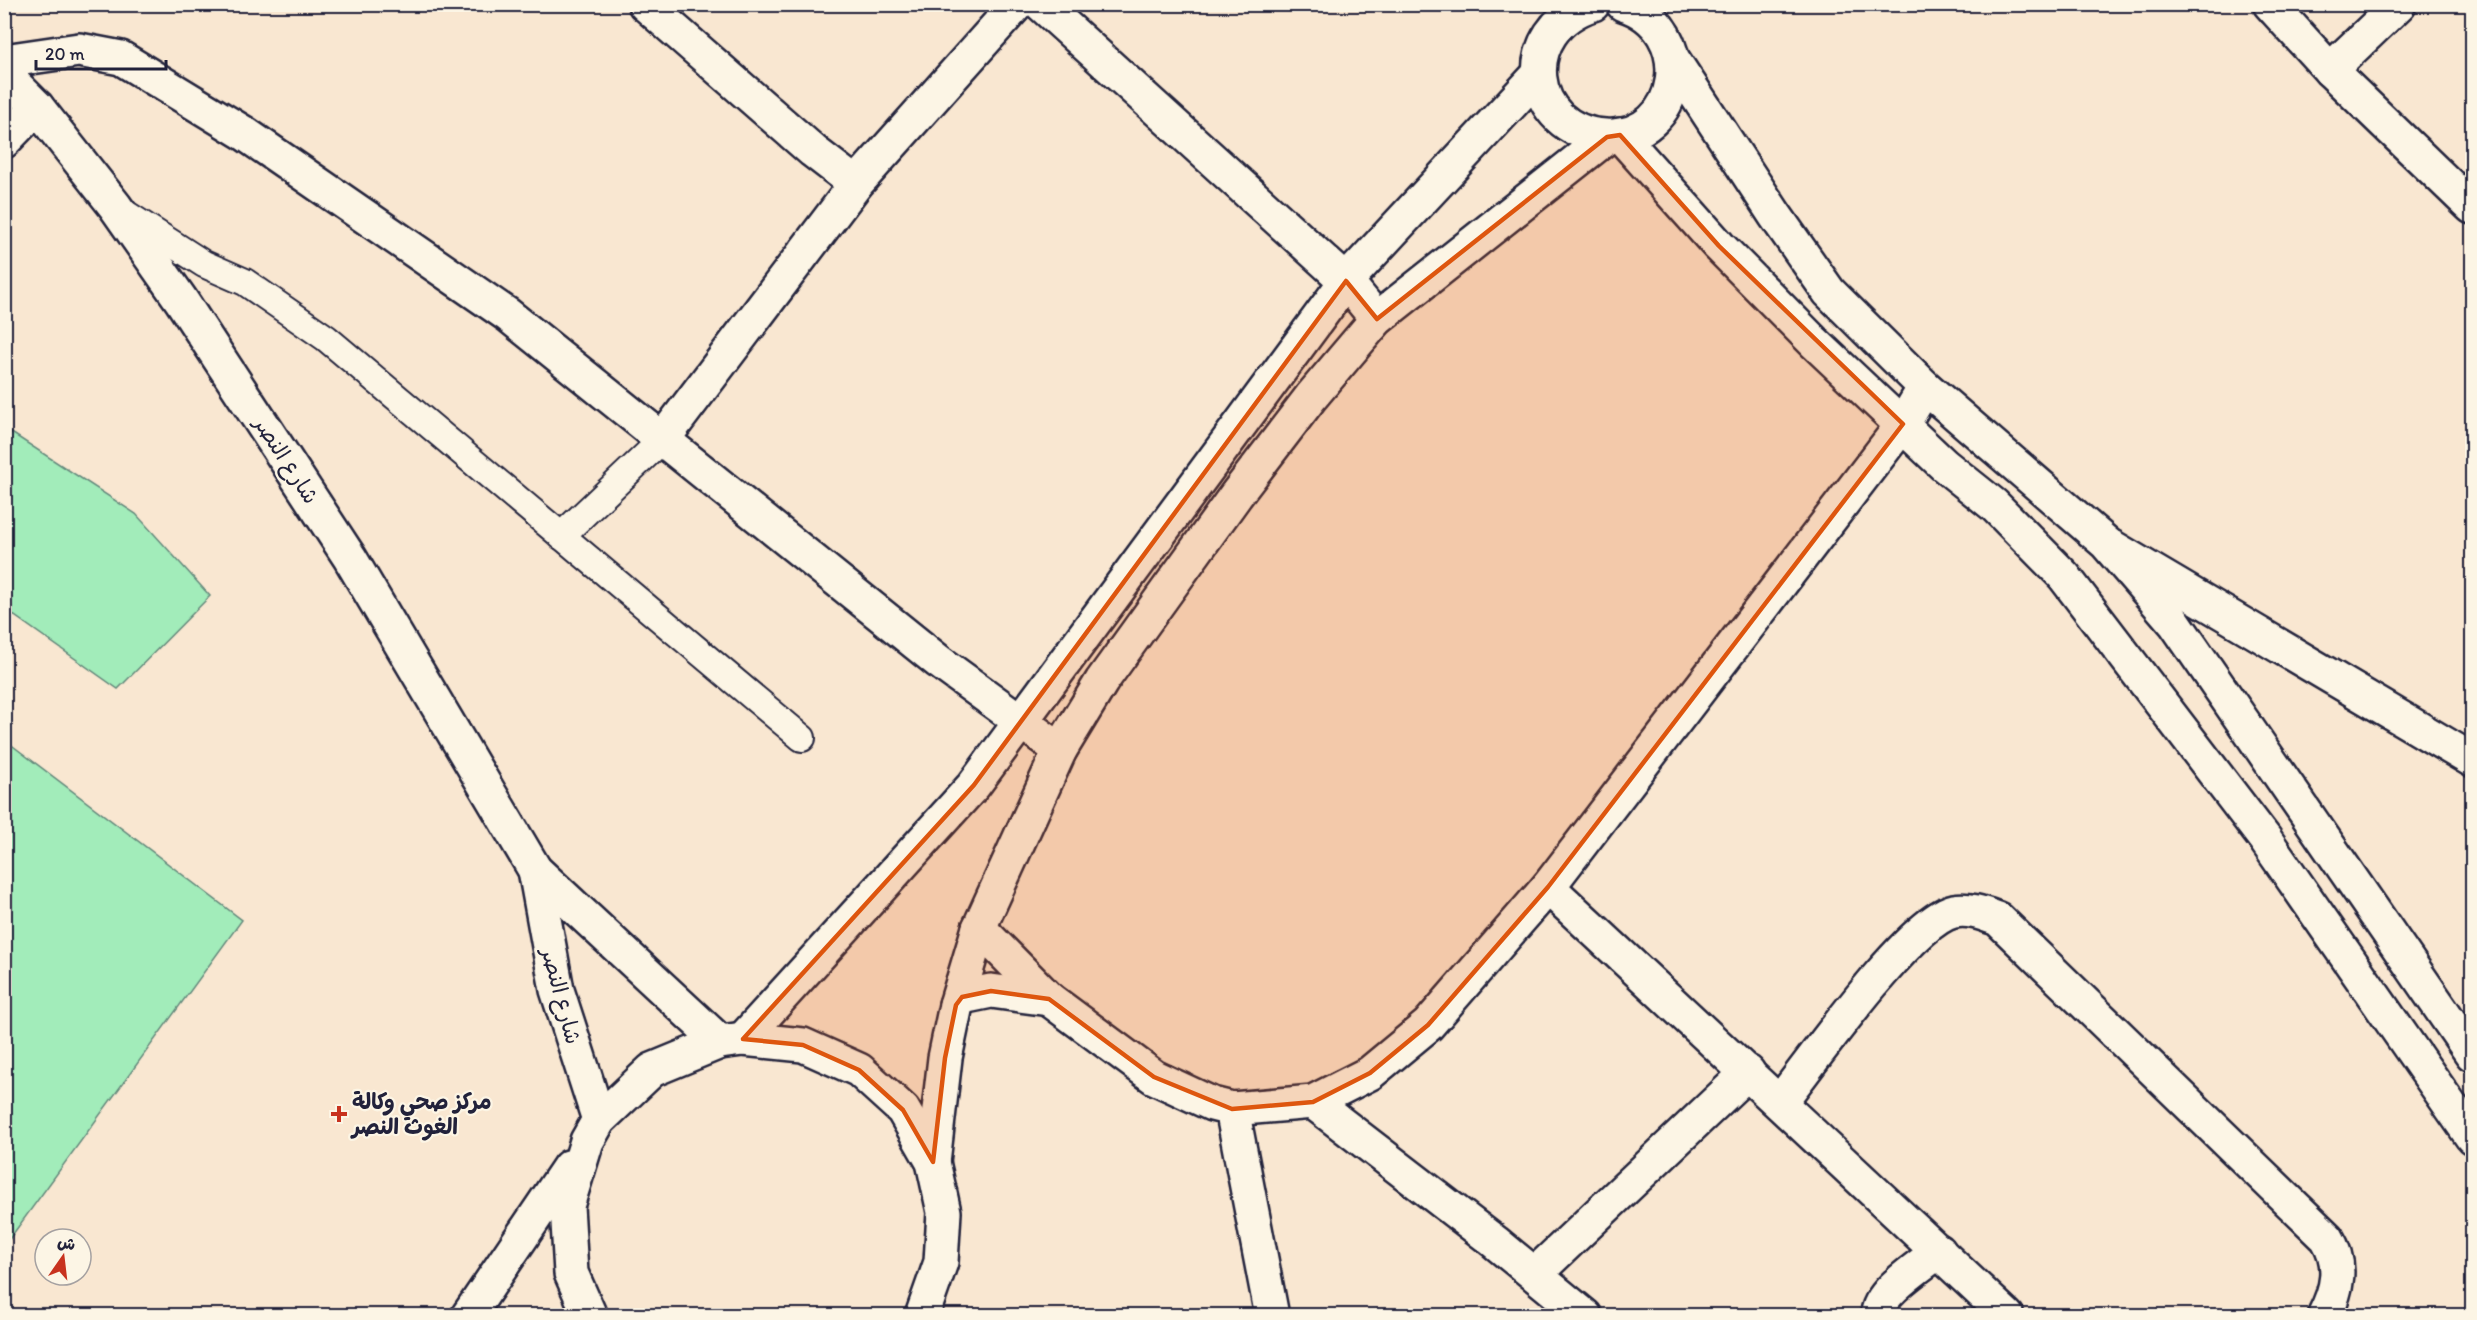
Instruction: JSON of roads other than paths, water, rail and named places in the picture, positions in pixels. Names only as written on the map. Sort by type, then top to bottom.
[{"type":"street","points":[[645,4],[813,151],[856,184]]},
{"type":"street","points":[[663,439],[856,184],[1017,4]]},
{"type":"street","points":[[1041,4],[1346,281],[1377,319]]},
{"type":"street","points":[[1593,4],[1553,16],[1545,42],[1539,74],[1544,94],[1554,111],[1569,125],[1587,134],[1614,136],[1639,129],[1655,117],[1667,100],[1673,81],[1674,61]]},
{"type":"street","points":[[2270,4],[2330,70],[2472,207]]},
{"type":"street","points":[[2330,70],[2399,4]]},
{"type":"street","points":[[1639,9],[1665,37],[1674,61],[1774,215],[1829,292],[1925,387],[2106,543],[2175,623],[2472,1054]]},
{"type":"street","points":[[4,61],[79,50],[121,58],[244,133],[508,315],[938,661],[1018,722],[1060,750]]},
{"type":"street","name":"شارع النصر","points":[[4,74],[37,107],[115,206],[181,300],[350,558],[535,870],[732,1041]]},
{"type":"street","points":[[732,1041],[974,785],[1018,722],[1346,281],[1539,74]]},
{"type":"street","points":[[4,141],[37,107]]},
{"type":"street","points":[[933,1162],[945,1058],[956,1005],[979,928],[1060,750],[1109,672],[1229,504],[1311,397],[1377,319],[1614,136]]},
{"type":"street","points":[[1614,136],[1814,342],[1944,465],[1994,505],[2064,576],[2265,839],[2472,1137]]},
{"type":"street","points":[[979,928],[1049,999],[1154,1077],[1188,1095],[1232,1109],[1313,1102],[1370,1073],[1428,1026],[1548,887],[1903,424],[1925,387]]},
{"type":"street","points":[[2106,543],[2472,760]]},
{"type":"street","name":"شارع النصر","points":[[535,870],[557,990],[593,1131]]},
{"type":"street","points":[[1548,887],[2007,1316]]},
{"type":"street","points":[[1780,1102],[1884,970],[1930,922],[1954,911],[1978,911],[1998,919],[2327,1238],[2336,1253],[2338,1271],[2334,1293],[2324,1316]]},
{"type":"street","points":[[956,1005],[962,997],[991,991],[1049,999]]},
{"type":"street","points":[[468,1316],[593,1131],[652,1070],[732,1041],[803,1045],[859,1070],[903,1110],[933,1162],[944,1212],[941,1262],[925,1314]]},
{"type":"street","points":[[1535,1274],[1748,1072]]},
{"type":"street","points":[[1313,1102],[1535,1274],[1585,1316]]},
{"type":"street","points":[[1232,1109],[1272,1316]]},
{"type":"street","points":[[590,1316],[572,1273],[567,1206],[593,1131]]},
{"type":"street","points":[[1878,1316],[1877,1309],[1883,1297],[1939,1251]]},
{"type":"lane","points":[[115,206],[204,264],[245,282],[326,338],[802,738]]},
{"type":"lane","points":[[561,536],[663,439]]},
{"type":"place","name":"مركز صحي وكالة الغوث النصر","points":[[339,1114]]}]
